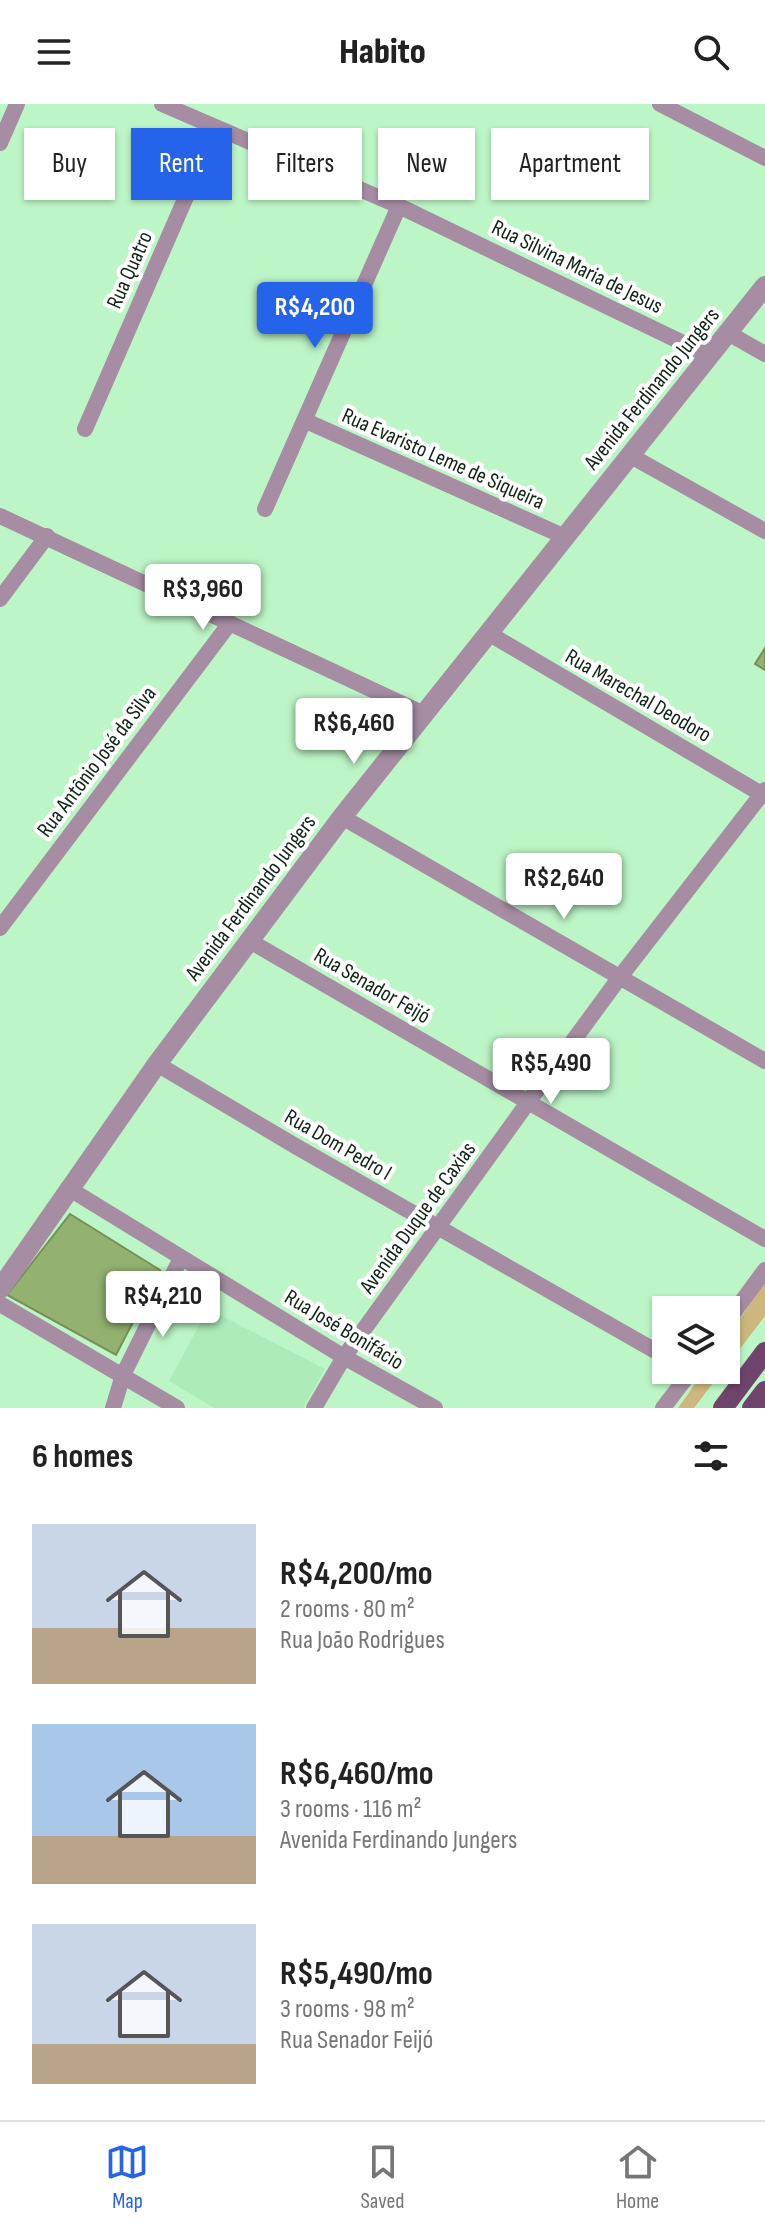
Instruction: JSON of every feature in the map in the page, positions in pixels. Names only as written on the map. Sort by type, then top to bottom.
[{"type":"main road","points":[[723,1408],[765,1352]]},
{"type":"main road","points":[[752,1408],[765,1391]]},
{"type":"street","points":[[0,143],[17,104]]},
{"type":"street","name":"Rua Silvina Maria de Jesus","points":[[162,104],[216,128]]},
{"type":"street","points":[[660,104],[765,158]]},
{"type":"street","name":"Rua Silvina Maria de Jesus","points":[[232,135],[399,206],[710,356]]},
{"type":"street","name":"Rua Quatro","points":[[85,429],[185,200]]},
{"type":"street","points":[[265,509],[399,206]]},
{"type":"street","name":"Avenida Ferdinando Jungers","points":[[0,1289],[68,1188],[248,940],[422,713],[765,286]]},
{"type":"street","points":[[728,333],[765,354]]},
{"type":"street","name":"Rua Evaristo Leme de Siqueira","points":[[306,421],[563,536]]},
{"type":"street","points":[[631,456],[765,531]]},
{"type":"street","points":[[0,516],[422,713]]},
{"type":"street","points":[[0,599],[47,536]]},
{"type":"street","name":"Rua Antônio José da Silva","points":[[0,928],[230,623]]},
{"type":"street","name":"Rua Marechal Deodoro","points":[[488,633],[764,793]]},
{"type":"street","name":"Avenida Duque de Caxias","points":[[314,1408],[344,1357],[529,1101],[620,977],[764,793]]},
{"type":"street","points":[[342,817],[765,1061]]},
{"type":"street","name":"Rua Senador Feijó","points":[[248,940],[765,1239]]},
{"type":"street","name":"Rua Dom Pedro I","points":[[157,1064],[652,1349]]},
{"type":"street","name":"Rua José Bonifácio","points":[[68,1188],[344,1357],[435,1408]]},
{"type":"street","points":[[113,1408],[123,1375],[181,1258]]},
{"type":"street","points":[[740,1304],[765,1270]]},
{"type":"street","points":[[0,1304],[177,1408]]},
{"type":"street","points":[[663,1408],[680,1384]]},
{"type":"shaded area","points":[[765,1282],[765,1316],[740,1349],[740,1319]]},
{"type":"shaded area","points":[[208,1309],[325,1369],[303,1408],[214,1408],[169,1381]]},
{"type":"shaded area","points":[[695,1384],[712,1384],[694,1408],[678,1408]]},
{"type":"building","points":[[765,648],[765,670],[755,664]]},
{"type":"building","points":[[70,1214],[160,1270],[116,1355],[7,1295]]}]
